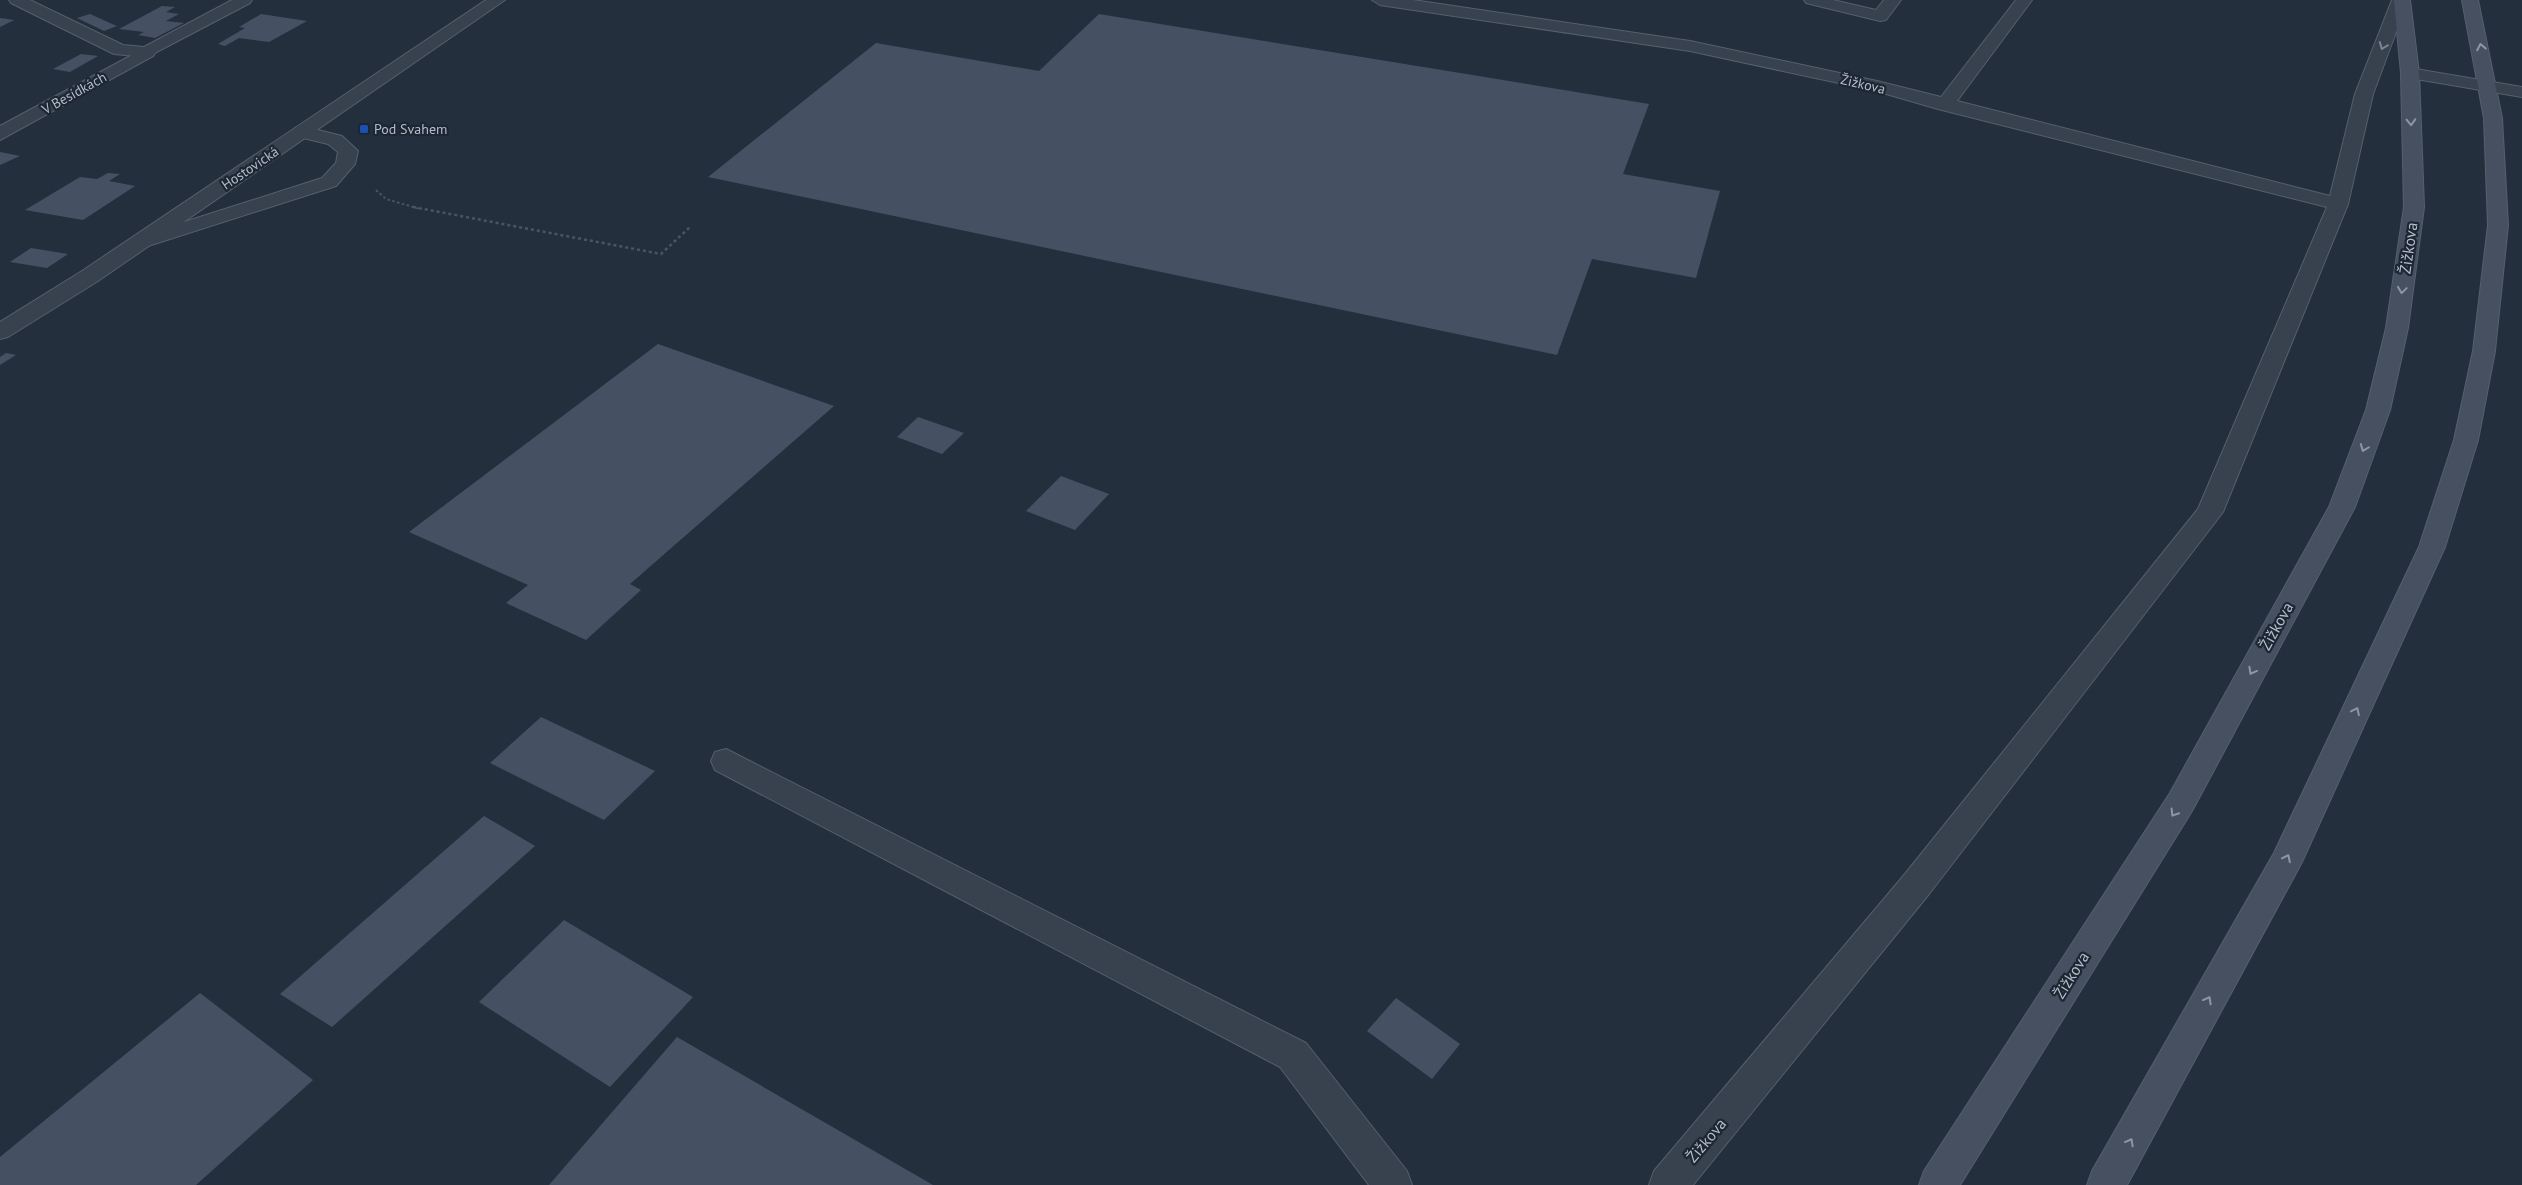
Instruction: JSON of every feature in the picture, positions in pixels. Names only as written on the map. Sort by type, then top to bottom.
[{"type":"main road","name":"Žižkova","points":[[1938,1185],[2181,802],[2342,507],[2378,410],[2397,328],[2414,207],[2410,73],[2401,0]]},
{"type":"main road","points":[[2106,1185],[2286,862],[2432,547],[2466,440],[2484,351],[2498,225],[2493,118],[2489,87],[2471,3]]},
{"type":"street","points":[[17,0],[120,50],[147,52]]},
{"type":"street","name":"V Besídkách","points":[[0,134],[244,0]]},
{"type":"street","name":"Hostovická","points":[[0,332],[138,243],[497,0]]},
{"type":"street","name":"Žižkova","points":[[1380,0],[1690,46],[1878,86],[1944,105],[2103,142],[2338,204]]},
{"type":"street","points":[[1812,0],[1880,16],[1893,0]]},
{"type":"street","points":[[1944,105],[2024,0]]},
{"type":"street","name":"Žižkova","points":[[1668,1185],[1917,884],[2210,512],[2338,204],[2364,94],[2401,0]]},
{"type":"street","points":[[2410,73],[2522,92]]},
{"type":"street","points":[[138,243],[329,182],[345,164],[348,151],[335,140],[302,132]]},
{"type":"street","points":[[726,761],[1293,1055],[1393,1185]]},
{"type":"path","points":[[373,188],[386,199],[401,205],[661,254],[691,226]]},
{"type":"building","points":[[162,6],[175,7],[166,12],[179,14],[166,21],[184,23],[155,38],[138,35],[144,32],[119,29]]},
{"type":"building","points":[[90,14],[117,26],[104,31],[77,18]]},
{"type":"building","points":[[261,14],[307,21],[269,42],[239,38],[225,46],[218,44],[245,28],[239,27]]},
{"type":"building","points":[[1099,14],[1649,104],[1623,174],[1720,191],[1696,278],[1592,259],[1557,355],[708,177],[876,43],[1039,71]]},
{"type":"building","points":[[0,18],[14,20],[0,27]]},
{"type":"building","points":[[81,54],[98,56],[70,72],[53,69]]},
{"type":"building","points":[[0,152],[20,156],[0,165]]},
{"type":"building","points":[[108,173],[120,174],[109,181],[135,186],[83,220],[25,210],[80,177],[97,179]]},
{"type":"building","points":[[31,248],[68,254],[47,268],[10,262]]},
{"type":"building","points":[[658,344],[834,406],[630,584],[641,590],[586,640],[506,603],[528,585],[409,532]]},
{"type":"building","points":[[6,353],[16,355],[0,365],[0,357]]},
{"type":"building","points":[[918,417],[964,433],[942,454],[897,437]]},
{"type":"building","points":[[1061,476],[1109,494],[1075,530],[1026,511]]},
{"type":"building","points":[[541,717],[655,771],[604,820],[490,763]]},
{"type":"building","points":[[484,816],[535,846],[332,1027],[280,994]]},
{"type":"building","points":[[564,920],[693,997],[610,1087],[479,1002]]},
{"type":"building","points":[[200,993],[313,1080],[196,1185],[0,1185],[0,1157]]},
{"type":"building","points":[[1396,998],[1460,1044],[1432,1079],[1367,1031]]},
{"type":"building","points":[[677,1037],[933,1185],[549,1185]]},
{"type":"place","name":"Pod Svahem","points":[[364,129]]}]
